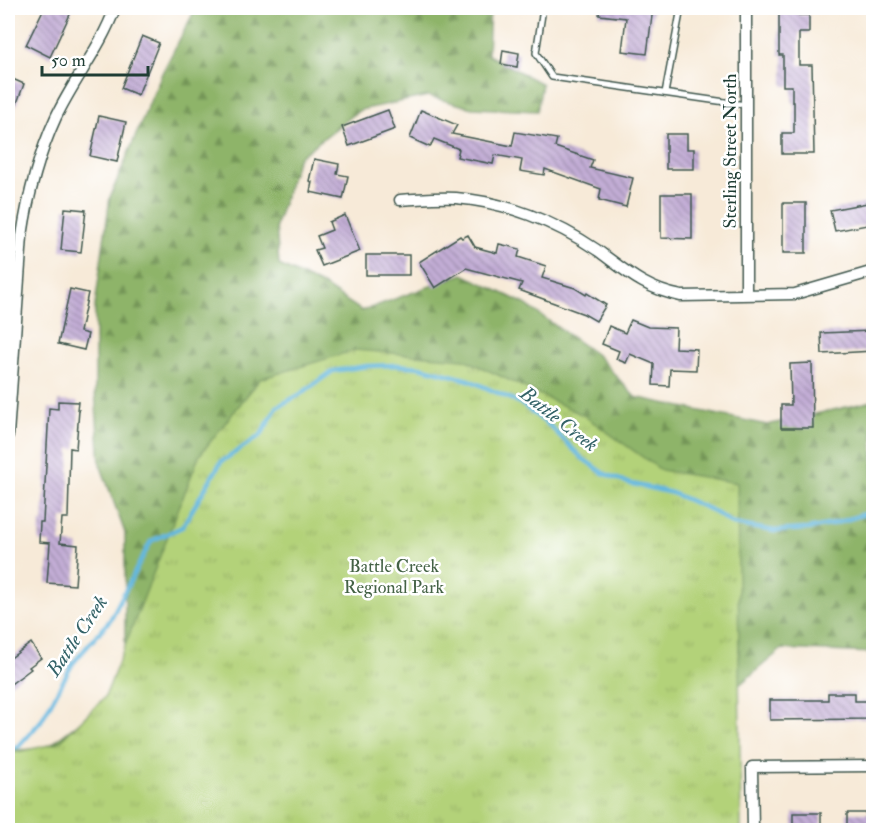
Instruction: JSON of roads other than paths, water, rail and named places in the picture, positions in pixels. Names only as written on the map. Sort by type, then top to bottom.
[{"type":"street","points":[[8,435],[26,209],[34,179],[57,116],[101,41],[115,8]]},
{"type":"street","name":"Sterling Street North","points":[[746,8],[746,294]]},
{"type":"street","points":[[400,200],[456,198],[518,210],[576,237],[645,285],[681,296],[795,294],[873,271]]},
{"type":"street","points":[[753,831],[752,767],[873,766]]},
{"type":"lane","points":[[543,8],[536,53],[552,78],[746,105]]},
{"type":"lane","points":[[665,93],[681,8]]},
{"type":"waterway","name":"Battle Creek","points":[[8,749],[19,746],[41,721],[73,663],[110,620],[151,541],[182,527],[221,462],[261,435],[277,407],[299,395],[333,371],[367,366],[397,365],[420,367],[469,380],[520,403],[550,426],[582,458],[603,473],[628,483],[672,493],[711,510],[733,524],[774,531],[808,529],[874,511]]},
{"type":"park label","name":"Battle Creek Regional Park","points":[[394,576]]}]
